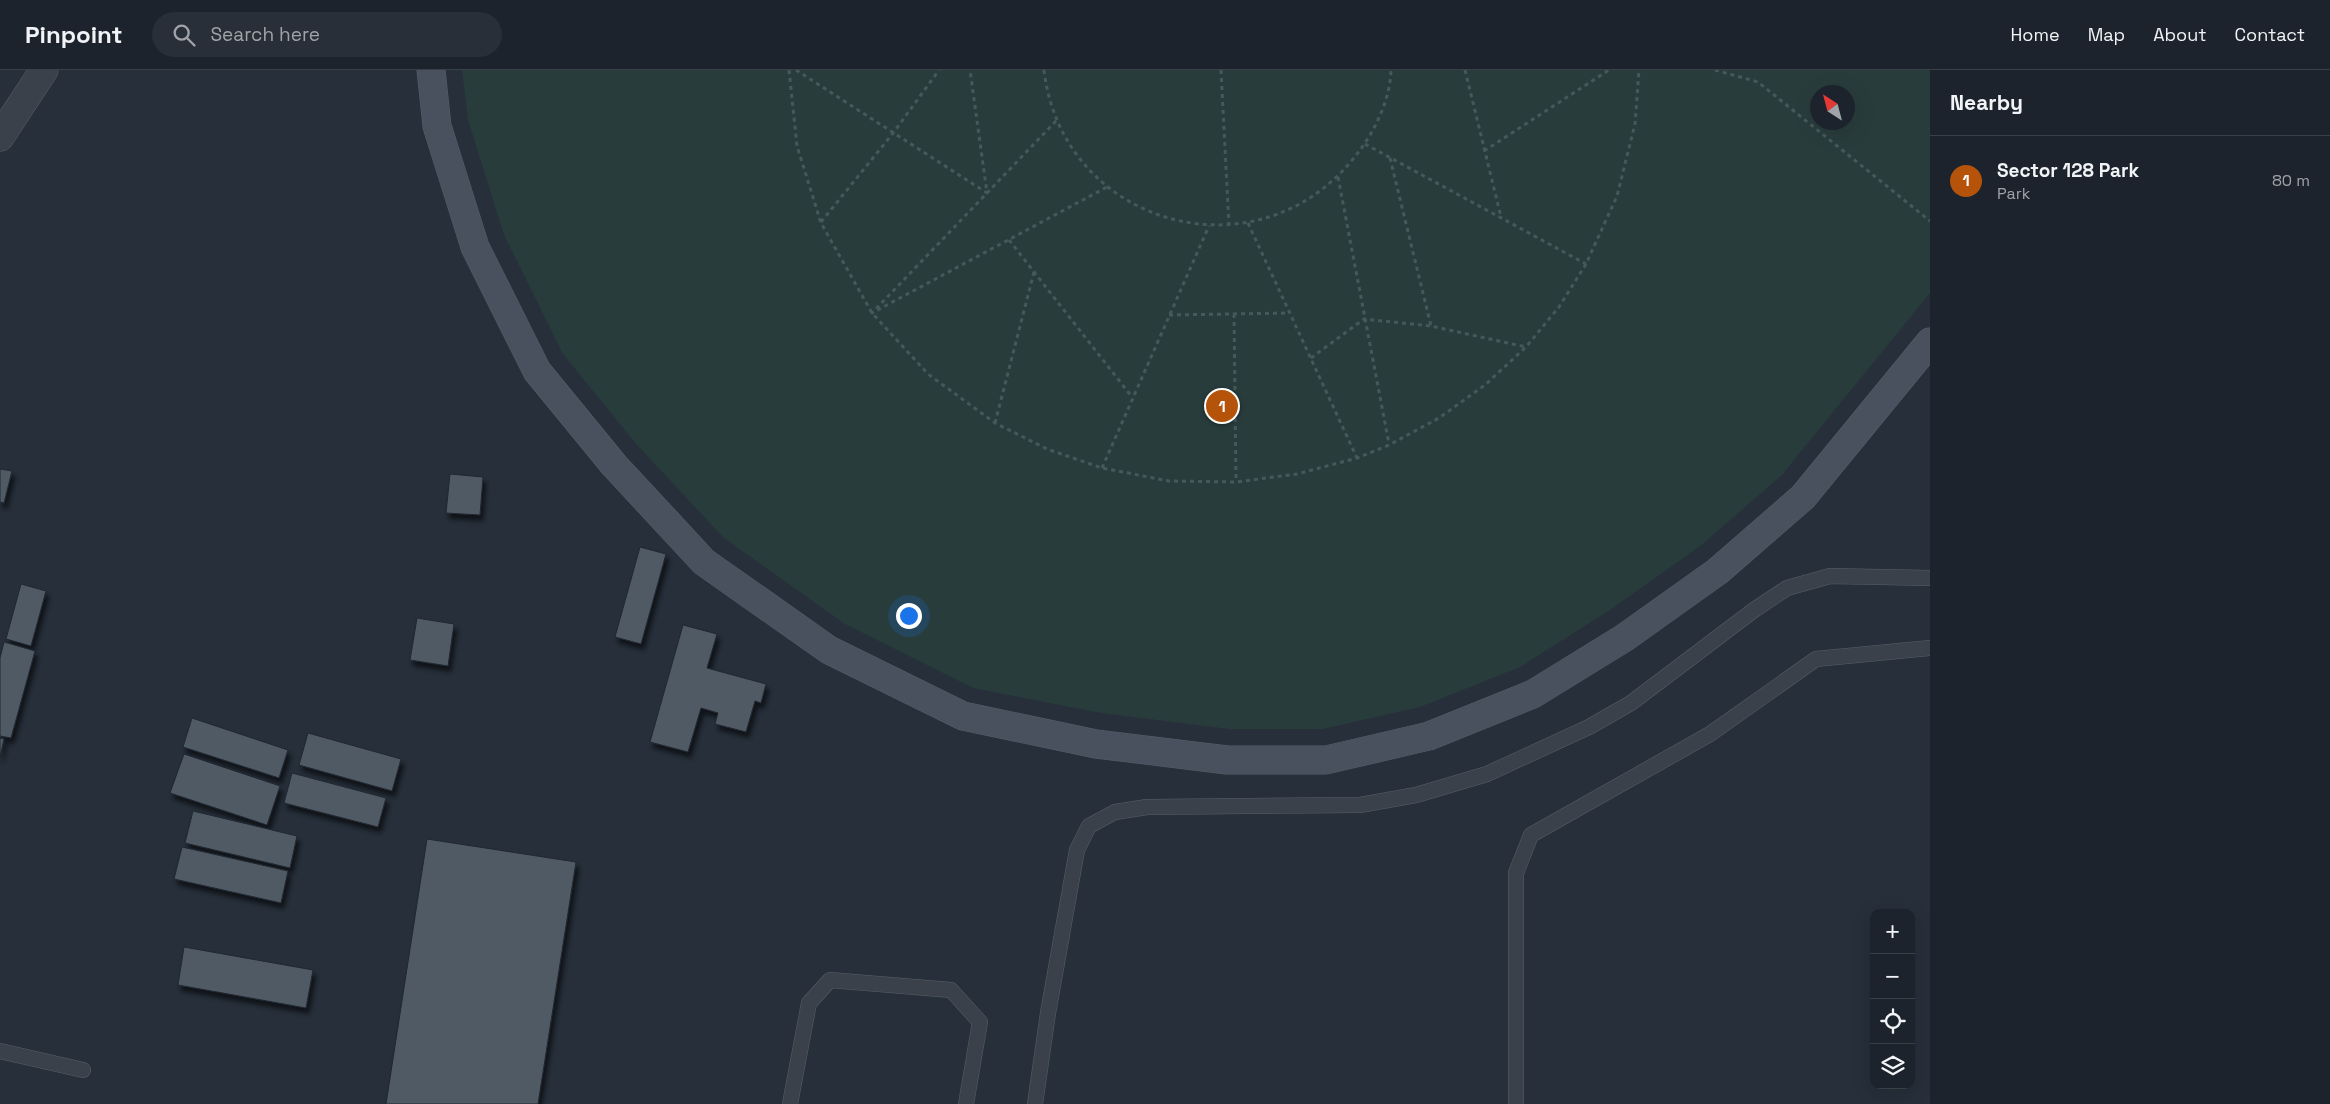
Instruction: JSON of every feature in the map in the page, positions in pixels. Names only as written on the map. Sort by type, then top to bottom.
[{"type":"main road","points":[[431,70],[437,126],[475,247],[538,371],[614,465],[704,562],[829,650],[963,716],[1096,744],[1227,760],[1326,760],[1429,736],[1534,694],[1624,638],[1718,571],[1803,497],[1930,342]]},
{"type":"street","points":[[0,137],[44,70]]},
{"type":"lane","points":[[1035,1104],[1048,1012],[1077,850],[1089,826],[1115,812],[1147,807],[1360,805],[1416,795],[1452,785],[1487,774],[1589,727],[1631,703],[1754,610],[1787,588],[1830,576],[1930,578]]},
{"type":"lane","points":[[1516,1104],[1516,874],[1531,835],[1710,734],[1816,659],[1930,648]]},
{"type":"lane","points":[[790,1104],[809,1003],[830,980],[951,990],[980,1022],[966,1104]]},
{"type":"lane","points":[[0,1051],[83,1070]]},
{"type":"path","points":[[789,70],[797,146],[821,223],[872,313],[928,374],[996,424],[1047,450],[1102,468],[1168,481],[1236,482],[1297,474],[1357,458],[1389,445],[1439,418],[1485,385],[1526,347],[1558,307],[1586,264],[1617,196],[1635,124],[1639,70]]},
{"type":"path","points":[[796,70],[987,194]]},
{"type":"path","points":[[821,223],[894,132],[939,70]]},
{"type":"path","points":[[970,70],[987,194]]},
{"type":"path","points":[[1044,70],[1046,90],[1056,121],[1078,158],[1107,187],[1138,208],[1172,220],[1209,226],[1229,226],[1248,223],[1281,214],[1311,198],[1338,177],[1365,144],[1382,112],[1391,70]]},
{"type":"path","points":[[1220,70],[1229,226]]},
{"type":"path","points":[[1465,70],[1501,218]]},
{"type":"path","points":[[1484,151],[1609,70]]},
{"type":"path","points":[[1716,70],[1758,82],[1930,221]]},
{"type":"path","points":[[872,313],[1056,121]]},
{"type":"path","points":[[1365,144],[1586,264]]},
{"type":"path","points":[[1390,158],[1431,326]]},
{"type":"path","points":[[1338,177],[1389,445]]},
{"type":"path","points":[[872,313],[1107,187]]},
{"type":"path","points":[[1248,223],[1357,458]]},
{"type":"path","points":[[1102,468],[1168,315],[1209,226]]},
{"type":"path","points":[[1009,240],[1132,398]]},
{"type":"path","points":[[996,424],[1034,272]]},
{"type":"path","points":[[1168,315],[1289,313]]},
{"type":"path","points":[[1234,314],[1236,482]]},
{"type":"path","points":[[1311,358],[1364,319],[1431,326],[1526,347]]},
{"type":"shaded area","points":[[462,70],[1930,70],[1930,293],[1781,476],[1699,547],[1607,612],[1520,667],[1420,707],[1323,729],[1229,729],[1101,713],[973,688],[845,624],[724,538],[637,445],[563,354],[504,235],[468,120]]},
{"type":"building","points":[[0,469],[12,471],[4,503],[0,502]]},
{"type":"building","points":[[450,474],[483,477],[480,515],[446,513]]},
{"type":"building","points":[[640,547],[666,554],[641,644],[615,637]]},
{"type":"building","points":[[21,584],[46,591],[31,646],[6,639]]},
{"type":"building","points":[[417,618],[454,624],[448,666],[410,660]]},
{"type":"building","points":[[683,625],[717,634],[707,668],[766,684],[761,703],[755,701],[746,732],[715,724],[718,713],[701,708],[688,752],[650,742]]},
{"type":"building","points":[[4,642],[35,651],[11,738],[0,736],[0,658]]},
{"type":"building","points":[[192,718],[288,750],[279,778],[183,747]]},
{"type":"building","points":[[308,733],[401,759],[392,791],[299,765]]},
{"type":"building","points":[[0,738],[4,739],[0,757]]},
{"type":"building","points":[[184,754],[280,786],[267,825],[170,793]]},
{"type":"building","points":[[292,773],[386,798],[378,827],[284,803]]},
{"type":"building","points":[[193,811],[297,836],[290,868],[185,843]]},
{"type":"building","points":[[427,839],[576,862],[538,1104],[386,1104]]},
{"type":"building","points":[[182,847],[288,871],[281,903],[174,879]]},
{"type":"building","points":[[184,947],[313,970],[306,1008],[178,985]]},
{"type":"place","name":"Sector 128 Park","points":[[1222,406]]}]
